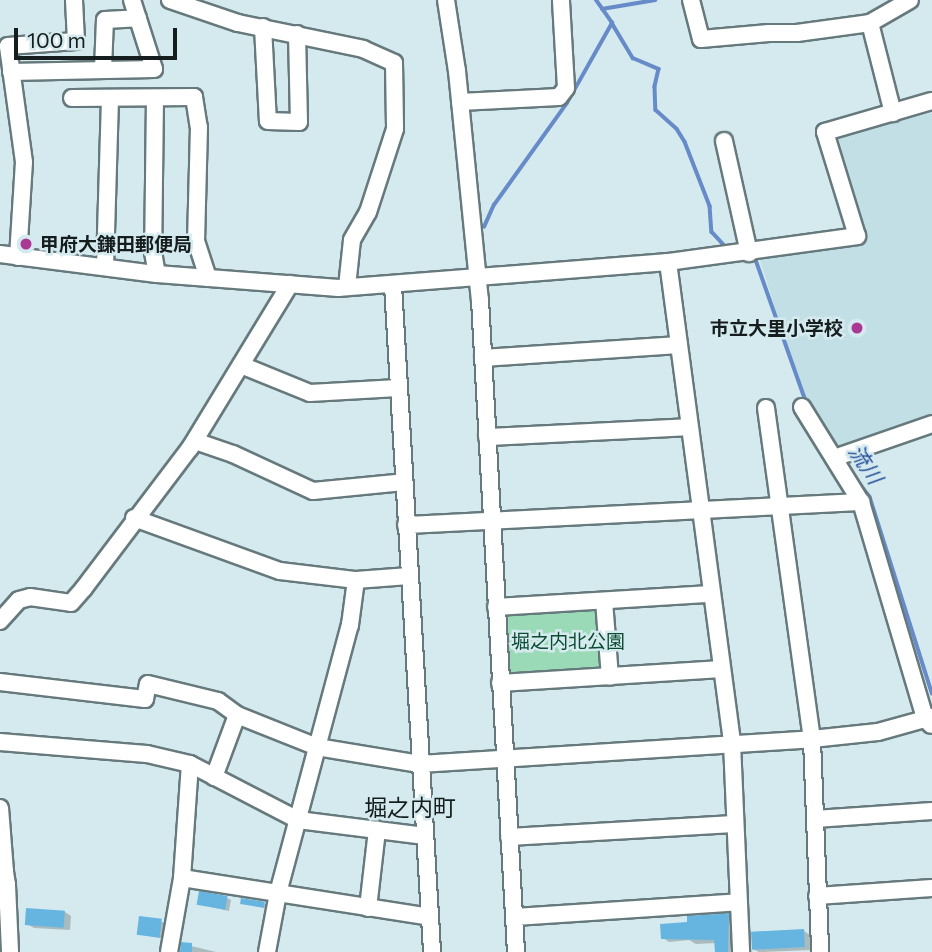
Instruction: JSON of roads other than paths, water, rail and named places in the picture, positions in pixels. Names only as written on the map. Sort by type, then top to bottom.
[{"type":"street","points":[[18,257],[24,162],[8,46],[76,41],[74,0]]},
{"type":"street","points":[[11,72],[154,69],[132,0]]},
{"type":"street","points":[[170,0],[238,23],[363,49],[394,63],[395,130],[368,212],[352,240],[347,287]]},
{"type":"street","points":[[446,0],[460,102],[477,275],[516,952]]},
{"type":"street","points":[[460,102],[559,97],[566,88],[561,0]]},
{"type":"street","points":[[691,0],[701,39],[797,33],[870,23],[910,0]]},
{"type":"street","points":[[103,69],[105,20],[138,18]]},
{"type":"street","points":[[870,23],[893,113]]},
{"type":"street","points":[[263,27],[268,121],[299,121],[297,34]]},
{"type":"street","points":[[155,97],[153,252],[158,274]]},
{"type":"street","points":[[72,98],[194,97],[199,127],[196,241],[208,278]]},
{"type":"street","points":[[105,267],[110,98]]},
{"type":"street","points":[[0,254],[158,274],[347,287],[668,262],[858,236],[825,132],[932,101]]},
{"type":"street","points":[[724,141],[740,254]]},
{"type":"street","points":[[668,262],[732,743],[741,952]]},
{"type":"street","points":[[0,621],[19,600],[30,597],[71,603],[195,441],[290,284]]},
{"type":"street","points":[[393,285],[432,952]]},
{"type":"street","points":[[483,358],[679,345]]},
{"type":"street","points":[[241,365],[310,393],[398,388]]},
{"type":"street","points":[[0,682],[145,699],[148,684],[218,701],[237,715],[317,747],[420,764],[812,739],[877,732],[930,721],[861,502],[837,457],[802,407]]},
{"type":"street","points":[[766,408],[812,739],[820,952]]},
{"type":"street","points":[[837,457],[932,424]]},
{"type":"street","points":[[487,438],[689,427]]},
{"type":"street","points":[[195,441],[233,454],[313,491],[404,482]]},
{"type":"street","points":[[406,525],[861,502]]},
{"type":"street","points":[[134,518],[280,571],[356,580],[409,576]]},
{"type":"street","points":[[267,952],[278,893],[350,625],[356,580]]},
{"type":"street","points":[[496,607],[711,594]]},
{"type":"street","points":[[604,601],[610,677]]},
{"type":"street","points":[[500,683],[722,669]]},
{"type":"street","points":[[214,777],[237,715]]},
{"type":"street","points":[[0,742],[147,754],[190,764],[298,820],[425,836]]},
{"type":"street","points":[[169,952],[182,878],[190,764]]},
{"type":"street","points":[[0,808],[2,872],[10,952]]},
{"type":"street","points":[[815,819],[932,811]]},
{"type":"street","points":[[509,837],[734,824]]},
{"type":"street","points":[[368,908],[377,830]]},
{"type":"street","points":[[182,878],[430,917]]},
{"type":"street","points":[[817,896],[932,888]]},
{"type":"street","points":[[514,916],[738,902]]},
{"type":"waterway","points":[[484,227],[494,205],[567,103],[612,23],[596,0]]},
{"type":"waterway","points":[[602,9],[655,0]]},
{"type":"waterway","points":[[612,23],[633,58],[659,69],[655,87],[656,110],[677,129],[685,142],[710,206],[712,232],[726,247]]},
{"type":"waterway","name":"流川","points":[[736,258],[756,260],[807,404]]},
{"type":"waterway","name":"流川","points":[[851,472],[870,497],[932,693]]},
{"type":"place","name":"甲府大鎌田郵便局","points":[[26,244]]},
{"type":"place","name":"市立大里小学校","points":[[857,328]]},
{"type":"district","name":"堀之内町","points":[[410,807]]},
{"type":"park label","name":"堀之内北公園","points":[[568,641]]}]
